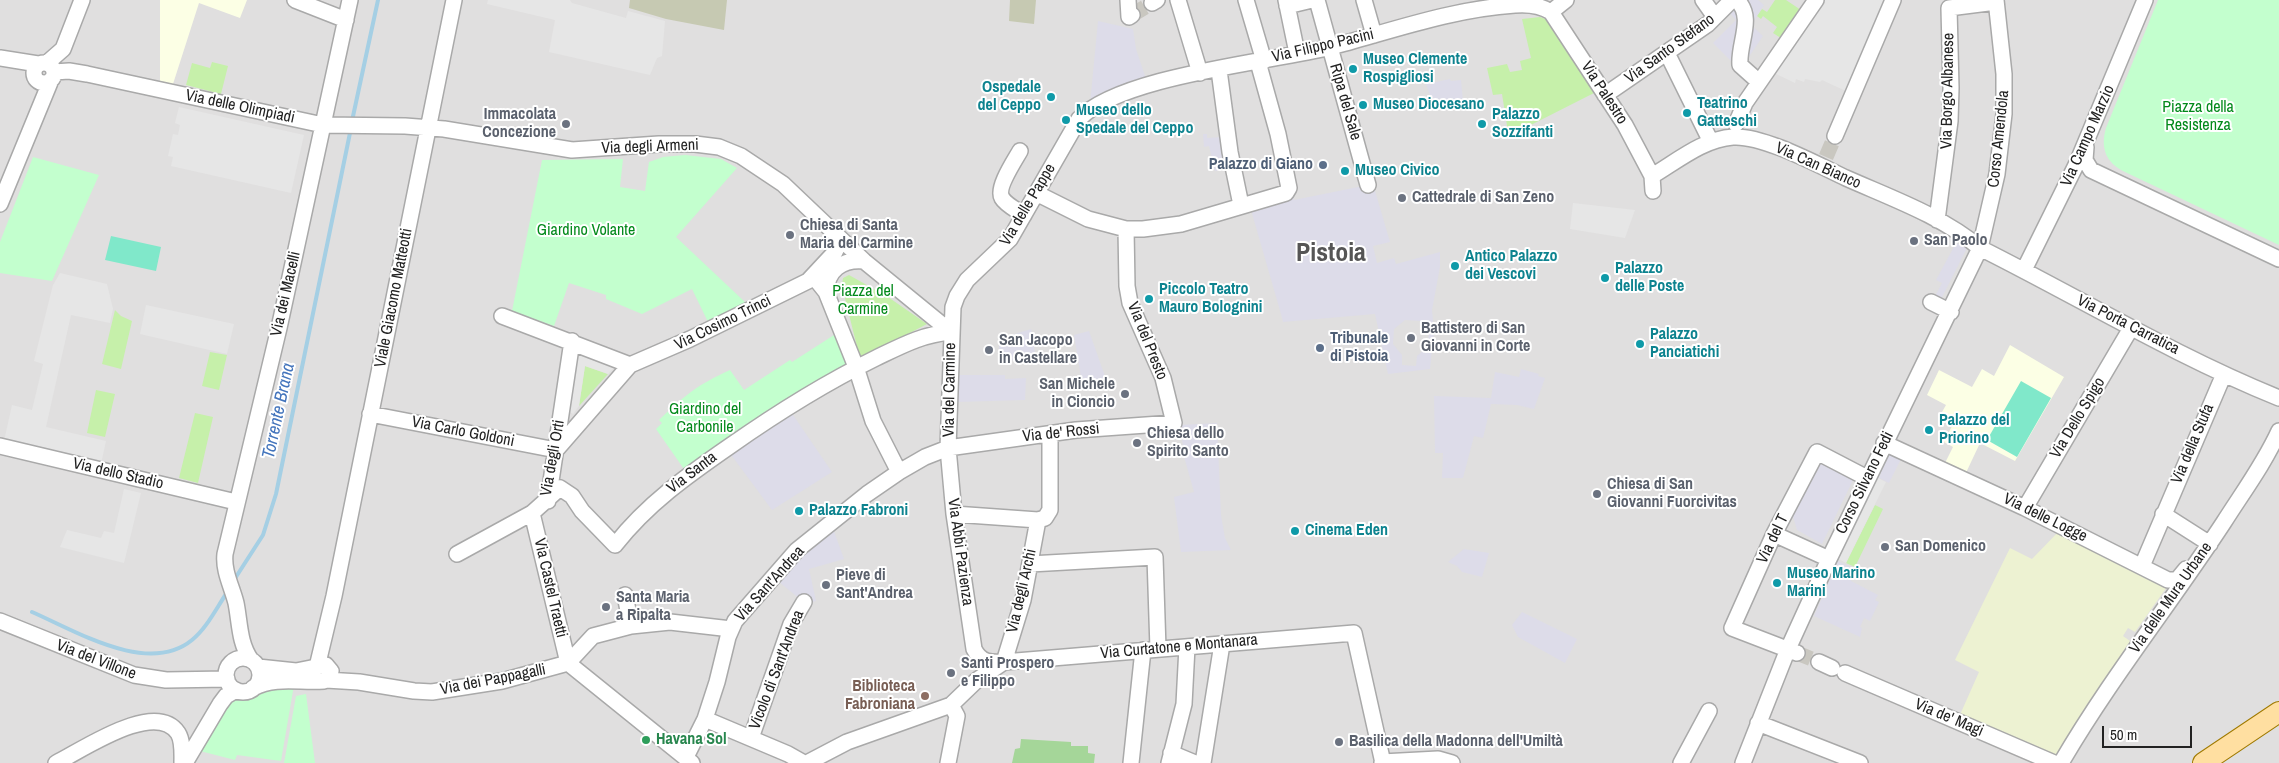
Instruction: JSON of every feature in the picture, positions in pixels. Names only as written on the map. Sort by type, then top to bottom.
[{"type":"main road","points":[[2203,763],[2279,712]]},
{"type":"street","points":[[0,204],[35,115],[45,72],[63,49],[82,0]]},
{"type":"street","points":[[295,0],[346,20]]},
{"type":"street","name":"Via dei Macelli","points":[[254,664],[244,648],[237,610],[225,567],[225,554],[236,502],[330,125],[350,0]]},
{"type":"street","name":"Viale Giacomo Matteotti","points":[[324,672],[334,596],[454,0]]},
{"type":"street","points":[[1128,0],[1130,16]]},
{"type":"street","points":[[1178,0],[1200,73]]},
{"type":"street","points":[[1036,193],[1088,219],[1126,229],[1143,229],[1181,224],[1241,205],[1285,194],[1289,188],[1246,0]]},
{"type":"street","points":[[1297,53],[1286,3],[1312,0]]},
{"type":"street","name":"Ripa del Sale","points":[[1317,0],[1368,185]]},
{"type":"street","points":[[1364,0],[1374,35]]},
{"type":"street","points":[[1551,12],[1566,0]]},
{"type":"street","points":[[1702,0],[1716,17]]},
{"type":"street","name":"Via Santo Stefano","points":[[1605,94],[1667,53],[1716,17],[1732,0]]},
{"type":"street","points":[[1737,0],[1744,9],[1746,19],[1740,65],[1759,82]]},
{"type":"street","points":[[1735,130],[1743,106],[1816,0]]},
{"type":"street","points":[[1835,136],[1892,0]]},
{"type":"street","name":"Via Campo Marzio","points":[[2024,270],[2090,133],[2145,0]]},
{"type":"street","name":"Via Borgo Albanese","points":[[1937,220],[1950,121],[1949,8],[1996,1]]},
{"type":"street","name":"Corso Amendola","points":[[1980,248],[1997,174],[2004,114],[2004,74],[1996,1]]},
{"type":"street","name":"Via Filippo Pacini","points":[[1096,105],[1146,86],[1329,47],[1426,21],[1515,5],[1533,4],[1551,12]]},
{"type":"street","name":"Via Palestro","points":[[1551,12],[1625,125],[1652,183]]},
{"type":"street","points":[[63,49],[66,61],[72,71]]},
{"type":"street","points":[[1667,53],[1711,142]]},
{"type":"street","name":"Via delle Olimpiadi","points":[[0,58],[45,72],[72,71],[330,125],[405,126],[428,129]]},
{"type":"street","points":[[1219,70],[1230,152],[1241,205]]},
{"type":"street","name":"Via delle Pappe","points":[[951,332],[953,307],[960,290],[968,280],[1003,248],[1079,119],[1096,105]]},
{"type":"street","name":"Via degli Armeni","points":[[428,129],[572,150],[659,144],[695,144],[719,147],[742,156],[769,173],[841,240]]},
{"type":"street","name":"Via Can Bianco","points":[[1652,183],[1711,142],[1735,130],[1764,143],[1823,162],[1937,220],[1972,240],[1980,248]]},
{"type":"street","points":[[2090,133],[2085,160],[2091,170],[2279,259]]},
{"type":"street","points":[[1020,151],[1002,184],[1000,193],[1004,200],[1024,215]]},
{"type":"street","name":"Via del Presto","points":[[1126,229],[1126,264],[1130,303],[1163,378],[1174,423]]},
{"type":"street","points":[[899,472],[874,421],[856,368],[826,292],[814,277],[835,252],[841,240],[951,332]]},
{"type":"street","name":"Via Porta Carratica","points":[[1980,248],[2131,328],[2224,374],[2278,397]]},
{"type":"street","name":"Corso Silvano Fedi","points":[[1743,763],[1758,723],[1792,651],[1829,559],[1884,443],[1951,312],[1980,248]]},
{"type":"street","points":[[826,292],[828,277],[837,268],[848,261],[864,261]]},
{"type":"street","name":"Via Cosimo Trinci","points":[[556,450],[630,364],[690,339],[814,277]]},
{"type":"street","points":[[1931,302],[1951,312]]},
{"type":"street","points":[[502,316],[630,364]]},
{"type":"street","name":"Via Dello Spigo","points":[[2025,508],[2131,328]]},
{"type":"street","points":[[856,368],[921,337],[951,332]]},
{"type":"street","name":"Via del Carmine","points":[[948,448],[951,332]]},
{"type":"street","name":"Via degli Orti","points":[[457,554],[532,513],[548,501],[572,341]]},
{"type":"street","name":"Via Santa","points":[[548,501],[560,488],[572,496],[582,511],[615,545],[655,501],[698,468],[783,410],[856,368]]},
{"type":"street","name":"Via della Stufa","points":[[2142,566],[2224,374]]},
{"type":"street","name":"Via Carlo Goldoni","points":[[370,414],[556,450]]},
{"type":"street","name":"Via de' Rossi","points":[[948,448],[1076,430],[1174,423]]},
{"type":"street","name":"Via delle Mura Urbane","points":[[2061,763],[2134,649],[2199,560],[2256,475],[2279,431]]},
{"type":"street","points":[[954,514],[1038,520],[1047,516],[1050,510],[1050,434]]},
{"type":"street","name":"Via delle Logge","points":[[1884,443],[2025,508],[2168,580],[2174,581],[2199,560]]},
{"type":"street","name":"Via dello Stadio","points":[[0,446],[236,502]]},
{"type":"street","name":"Via Sant'Andrea","points":[[688,761],[718,682],[731,629],[748,605],[797,550],[899,472],[924,457],[948,448]]},
{"type":"street","name":"Via Abbi Pazienza","points":[[948,448],[954,514],[974,649],[978,656]]},
{"type":"street","name":"Via del T","points":[[1792,651],[1732,628],[1774,534],[1817,452],[1867,478]]},
{"type":"street","name":"Via Castel Traetti","points":[[532,513],[568,663]]},
{"type":"street","points":[[2163,514],[2210,544]]},
{"type":"street","name":"Via degli Archi","points":[[1004,662],[1023,600],[1038,520]]},
{"type":"street","points":[[1774,534],[1829,559]]},
{"type":"street","points":[[1030,564],[1155,557],[1150,650],[1131,763]]},
{"type":"street","points":[[625,595],[631,626]]},
{"type":"street","name":"Vicolo di Sant'Andrea","points":[[751,738],[791,624],[804,602]]},
{"type":"street","name":"Via del Villone","points":[[0,621],[134,675],[166,680],[231,685]]},
{"type":"street","points":[[688,761],[568,663],[593,636],[631,626],[670,622],[731,629]]},
{"type":"street","name":"Via Curtatone e Montanara","points":[[978,656],[992,662],[1004,662],[1354,633],[1382,762]]},
{"type":"street","points":[[1202,763],[1222,644]]},
{"type":"street","points":[[1187,647],[1184,704],[1170,758],[1194,763]]},
{"type":"street","points":[[184,763],[226,696],[231,685],[227,669],[234,661],[242,658],[254,664],[296,671],[324,672]]},
{"type":"street","name":"Via Curtatone e Montanara","points":[[951,705],[977,680],[1004,662]]},
{"type":"street","name":"Via dei Pappagalli","points":[[324,672],[337,674],[359,682],[414,691],[441,691],[502,681],[568,663]]},
{"type":"street","points":[[254,664],[259,679],[254,688]]},
{"type":"street","name":"Via de' Magi","points":[[1832,668],[2054,763]]},
{"type":"street","points":[[231,685],[244,692],[266,683],[324,672]]},
{"type":"street","points":[[705,720],[808,763],[847,742],[951,705],[957,716],[948,763]]},
{"type":"street","points":[[1680,763],[1709,711]]},
{"type":"street","points":[[56,763],[120,729],[151,722],[169,725],[177,732],[181,741],[184,763]]},
{"type":"street","points":[[1758,723],[1860,763]]},
{"type":"street","points":[[1382,762],[1438,759],[1452,763]]},
{"type":"shaded area","points":[[0,0],[2279,0],[2279,763],[0,763]]},
{"type":"shaded area","points":[[160,0],[247,0],[240,18],[199,3],[173,84],[160,81]]},
{"type":"shaded area","points":[[488,0],[570,0],[572,3],[626,18],[628,11],[665,21],[662,56],[657,58],[650,75],[549,52],[555,20],[487,4]]},
{"type":"shaded area","points":[[630,0],[727,0],[724,30],[666,19],[629,8]]},
{"type":"shaded area","points":[[1010,0],[1036,0],[1034,24],[1009,21]]},
{"type":"shaded area","points":[[1738,0],[1758,0],[1764,5],[1751,25],[1763,36],[1740,70],[1713,43],[1736,20],[1728,11]]},
{"type":"shaded area","points":[[1820,0],[1890,0],[1850,93],[1822,80],[1820,82],[1805,79],[1804,82],[1796,79],[1795,83],[1770,71]]},
{"type":"shaded area","points":[[1098,21],[1133,29],[1136,49],[1146,79],[1090,104]]},
{"type":"shaded area","points":[[1450,79],[1451,81],[1461,80],[1463,101],[1435,109],[1426,84]]},
{"type":"shaded area","points":[[179,107],[304,135],[291,193],[171,166],[173,157],[168,156],[173,134],[178,135],[180,125],[175,123]]},
{"type":"shaded area","points":[[1203,134],[1207,134],[1207,138],[1222,137],[1233,167],[1215,171],[1209,146],[1204,147]]},
{"type":"shaded area","points":[[1373,184],[1390,242],[1373,246],[1377,263],[1394,258],[1396,264],[1440,252],[1440,267],[1432,310],[1434,331],[1430,369],[1388,374],[1375,314],[1283,322],[1249,203],[1291,187],[1294,200]],"holes":[[[1405,320],[1420,321],[1429,331],[1428,346],[1417,356],[1416,366],[1402,365],[1402,355],[1393,344],[1394,329]]]},
{"type":"shaded area","points":[[1573,203],[1635,210],[1625,238],[1570,229]]},
{"type":"shaded area","points":[[1956,243],[1967,248],[1939,303],[1933,300],[1942,283],[1936,280]]},
{"type":"shaded area","points":[[60,273],[107,284],[113,309],[110,323],[71,315],[46,427],[106,441],[101,464],[4,441],[12,405],[32,410],[43,364],[34,361],[53,285]]},
{"type":"shaded area","points":[[146,305],[234,324],[227,354],[140,334]]},
{"type":"shaded area","points":[[1031,329],[1036,359],[999,361],[999,339]]},
{"type":"shaded area","points":[[1089,331],[1107,382],[1083,389],[1074,335]]},
{"type":"shaded area","points":[[2010,345],[2064,377],[2015,461],[1980,443],[1964,477],[1943,467],[1953,447],[1944,442],[1955,420],[1942,412],[1946,405],[1927,395],[1939,370],[1972,387],[1982,369],[1994,376]]},
{"type":"shaded area","points":[[575,350],[619,362],[608,374],[585,366],[579,406],[573,414],[565,409]]},
{"type":"shaded area","points":[[1521,369],[1539,374],[1538,376],[1545,378],[1534,409],[1517,405],[1491,404],[1483,438],[1474,436],[1463,478],[1442,478],[1443,453],[1435,453],[1434,396],[1491,398],[1495,372],[1519,377]]},
{"type":"shaded area","points":[[959,375],[1005,375],[1005,379],[1026,378],[1025,400],[956,402]]},
{"type":"shaded area","points":[[791,412],[832,472],[772,510],[729,452],[751,437],[756,439]]},
{"type":"shaded area","points":[[1217,423],[1221,515],[1225,538],[1231,550],[1181,552],[1174,497],[1194,492],[1185,460],[1180,425]]},
{"type":"shaded area","points":[[1888,452],[1903,455],[1889,483],[1879,478],[1881,473],[1878,472]]},
{"type":"shaded area","points":[[1827,462],[1855,476],[1822,544],[1797,530],[1792,513],[1817,466]]},
{"type":"shaded area","points":[[1876,477],[1886,482],[1846,563],[1837,558]]},
{"type":"shaded area","points":[[124,489],[141,493],[124,563],[60,547],[67,530],[101,538],[104,531],[114,533]]},
{"type":"shaded area","points":[[831,523],[844,559],[809,569],[816,601],[806,604],[773,577]]},
{"type":"shaded area","points":[[2061,529],[2169,584],[2135,632],[2128,628],[2123,636],[2130,641],[2056,758],[1959,717],[1979,672],[1955,660],[2010,548],[2032,559]]},
{"type":"shaded area","points":[[1464,549],[1489,553],[1482,577],[1462,572],[1457,566],[1448,562]]},
{"type":"shaded area","points":[[1838,561],[1856,570],[1851,581],[1878,595],[1875,600],[1879,602],[1870,621],[1864,618],[1860,627],[1862,628],[1860,637],[1814,616]]},
{"type":"shaded area","points":[[1522,612],[1577,639],[1565,663],[1518,637],[1512,625]]},
{"type":"green space","points":[[1775,0],[1786,0],[1804,12],[1784,40],[1773,33],[1777,27],[1763,16],[1761,19],[1757,16],[1762,9],[1767,12]]},
{"type":"green space","name":"Piazza della Resistenza","points":[[2158,0],[2279,0],[2279,245],[2125,172],[2113,164],[2106,154],[2104,135],[2106,128]]},
{"type":"green space","points":[[1540,17],[1548,20],[1596,92],[1521,130],[1508,132],[1502,94],[1493,95],[1487,68],[1507,64],[1510,72],[1522,70],[1520,61],[1531,58],[1522,19]]},
{"type":"green space","points":[[212,62],[228,66],[221,94],[186,85],[192,63],[210,68]]},
{"type":"green space","name":"Giardino Volante","points":[[685,155],[721,159],[737,168],[676,237],[746,303],[708,322],[692,289],[642,314],[606,299],[606,295],[569,283],[554,326],[512,311],[542,160],[623,159],[620,187],[645,191],[649,162],[663,157]]},
{"type":"green space","points":[[33,157],[99,175],[52,281],[0,273],[0,242]]},
{"type":"green space","points":[[111,236],[161,247],[156,271],[105,260]]},
{"type":"green space","name":"Piazza del Carmine","points":[[849,275],[888,297],[927,324],[860,359],[842,286],[843,278]]},
{"type":"green space","points":[[115,310],[121,316],[132,321],[121,369],[102,364]]},
{"type":"green space","name":"Giardino del Carbonile","points":[[834,335],[848,360],[845,368],[686,472],[656,429],[662,423],[659,420],[668,411],[700,386],[730,370],[744,390],[790,360],[792,362]]},
{"type":"green space","points":[[210,352],[227,355],[219,390],[202,386]]},
{"type":"green space","points":[[585,366],[608,374],[579,406]]},
{"type":"green space","points":[[2021,381],[2051,398],[2017,457],[1987,440]]},
{"type":"green space","points":[[96,390],[115,394],[105,437],[87,433]]},
{"type":"green space","points":[[195,413],[213,417],[198,483],[179,478]]},
{"type":"green space","points":[[1875,505],[1883,509],[1855,567],[1846,563]]},
{"type":"green space","points":[[294,685],[281,761],[237,755],[235,760],[196,750],[225,708],[252,686]]},
{"type":"green space","points":[[306,694],[315,763],[284,763],[296,696]]},
{"type":"green space","points":[[1021,739],[1071,742],[1071,746],[1088,746],[1088,753],[1095,754],[1094,763],[1012,763],[1015,749],[1020,748]]},
{"type":"waterway","name":"Torrente Brana","points":[[352,121],[378,0]]},
{"type":"waterway","name":"Torrente Brana","points":[[234,580],[263,535],[276,494],[351,128]]},
{"type":"waterway","name":"Torrente Brana","points":[[32,612],[112,647],[134,652],[155,653],[174,650],[192,640],[207,623],[228,591]]},
{"type":"tunnel","points":[[1132,15],[1152,3]]},
{"type":"tunnel","points":[[1826,157],[1835,136]]},
{"type":"tunnel","points":[[1797,653],[1819,662]]},
{"type":"place","name":"Museo Clemente Rospigliosi","points":[[1353,69]]},
{"type":"place","name":"Ospedale del Ceppo","points":[[1051,97]]},
{"type":"place","name":"Museo Diocesano","points":[[1363,105]]},
{"type":"place","name":"Teatrino Gatteschi","points":[[1687,113]]},
{"type":"place","name":"Museo dello Spedale del Ceppo","points":[[1066,120]]},
{"type":"place","name":"Immacolata Concezione","points":[[566,124]]},
{"type":"place","name":"Palazzo Sozzifanti","points":[[1482,124]]},
{"type":"place","name":"Palazzo di Giano","points":[[1323,165]]},
{"type":"place","name":"Museo Civico","points":[[1345,171]]},
{"type":"place","name":"Cattedrale di San Zeno","points":[[1402,198]]},
{"type":"place","name":"Chiesa di Santa Maria del Carmine","points":[[790,235]]},
{"type":"place","name":"San Paolo","points":[[1914,241]]},
{"type":"place","name":"Antico Palazzo dei Vescovi","points":[[1455,266]]},
{"type":"place","name":"Palazzo delle Poste","points":[[1605,278]]},
{"type":"place","name":"Piccolo Teatro Mauro Bolognini","points":[[1149,299]]},
{"type":"place","name":"Battistero di San Giovanni in Corte","points":[[1411,338]]},
{"type":"place","name":"Palazzo Panciatichi","points":[[1640,344]]},
{"type":"place","name":"Tribunale di Pistoia","points":[[1320,348]]},
{"type":"place","name":"San Jacopo in Castellare","points":[[989,350]]},
{"type":"place","name":"San Michele in Cioncio","points":[[1125,394]]},
{"type":"place","name":"Palazzo del Priorino","points":[[1929,430]]},
{"type":"place","name":"Chiesa dello Spirito Santo","points":[[1137,443]]},
{"type":"place","name":"Chiesa di San Giovanni Fuorcivitas","points":[[1597,494]]},
{"type":"place","name":"Palazzo Fabroni","points":[[799,511]]},
{"type":"place","name":"Cinema Eden","points":[[1295,531]]},
{"type":"place","name":"San Domenico","points":[[1885,547]]},
{"type":"place","name":"Museo Marino Marini","points":[[1777,583]]},
{"type":"place","name":"Pieve di Sant'Andrea","points":[[826,585]]},
{"type":"place","name":"Santa Maria a Ripalta","points":[[606,607]]},
{"type":"place","name":"Santi Prospero e Filippo","points":[[951,673]]},
{"type":"place","name":"Biblioteca Fabroniana","points":[[925,696]]},
{"type":"place","name":"Havana Sol","points":[[646,740]]},
{"type":"place","name":"Basilica della Madonna dell'Umiltà","points":[[1339,742]]},
{"type":"district","name":"Pistoia","points":[[1331,254]]}]
